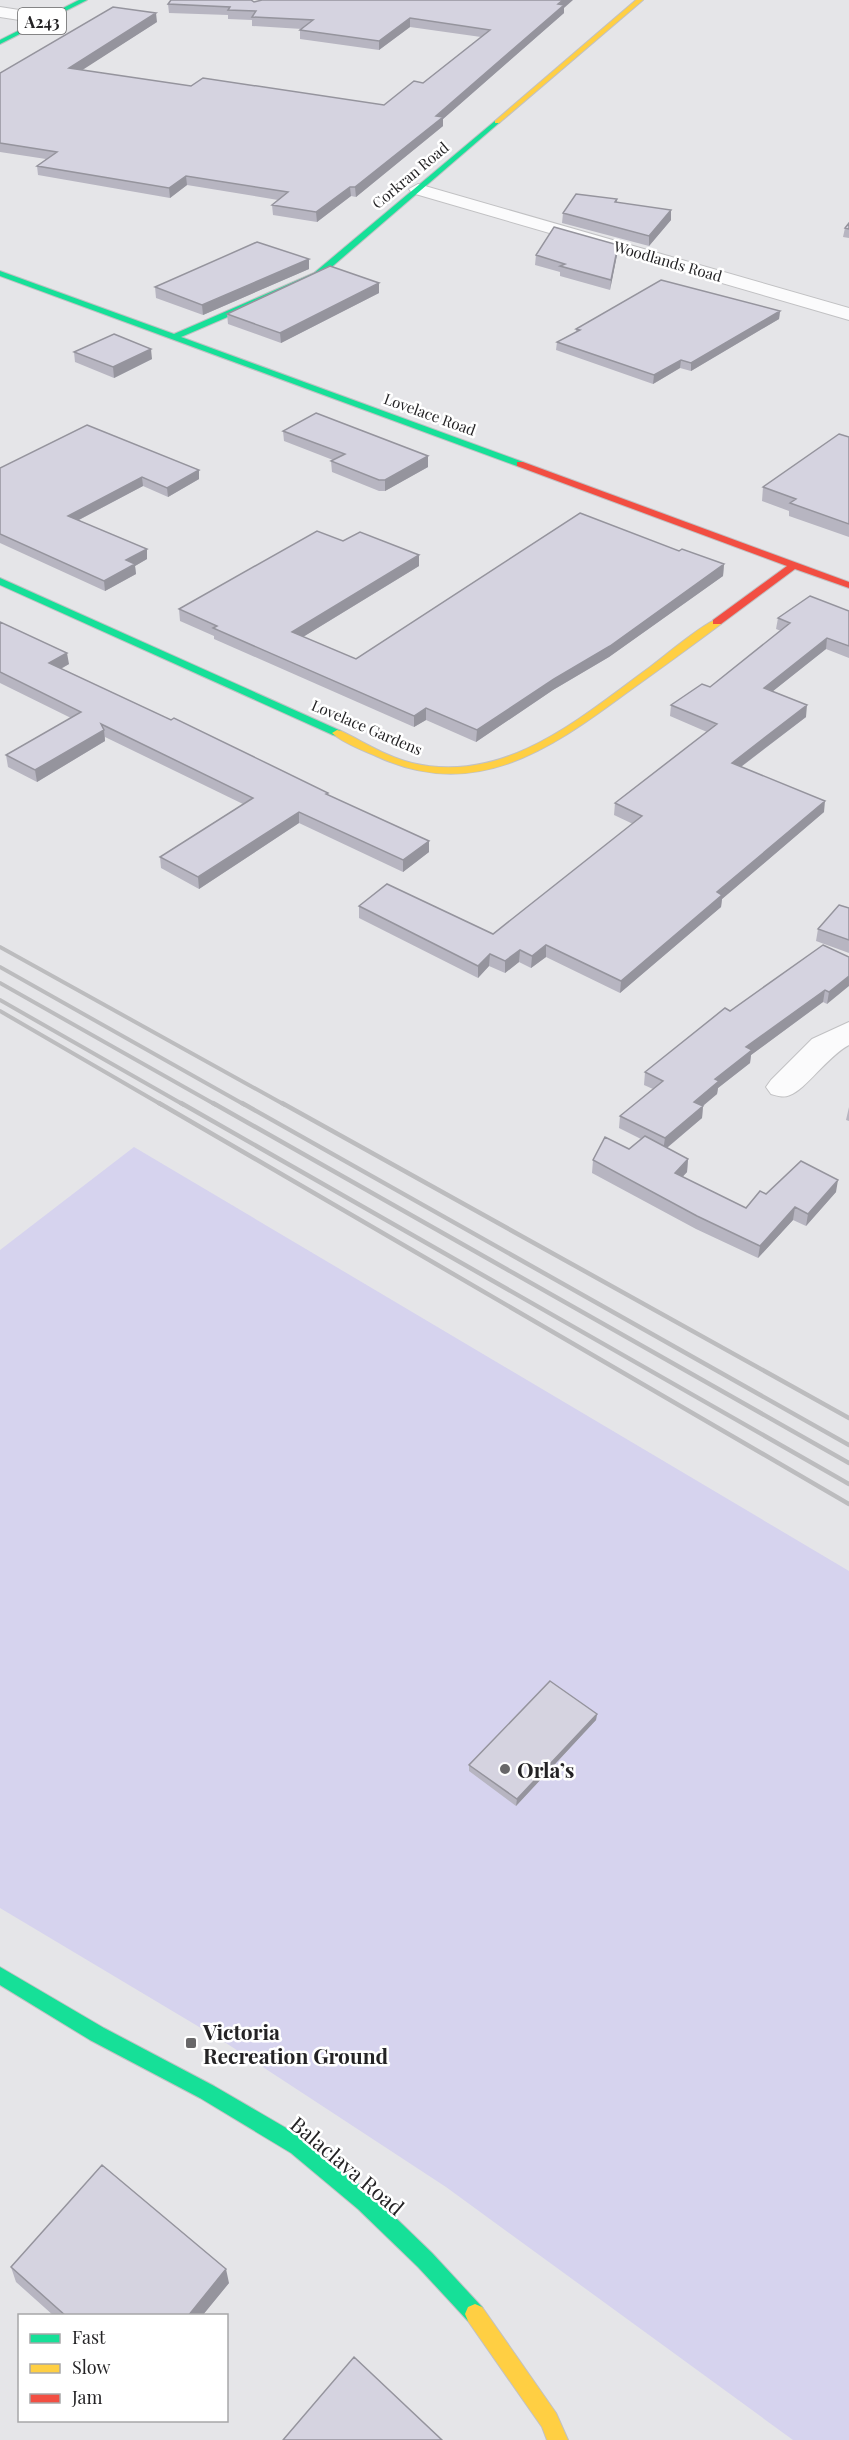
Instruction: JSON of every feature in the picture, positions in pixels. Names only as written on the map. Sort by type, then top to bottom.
[{"type":"street","name":"A243","points":[[0,42],[84,0]]},
{"type":"street","name":"Corkran Road","points":[[176,336],[317,275],[640,0]]},
{"type":"street","points":[[0,12],[45,19]]},
{"type":"street","name":"Woodlands Road","points":[[418,189],[849,314]]},
{"type":"street","name":"Lovelace Road","points":[[0,273],[849,585]]},
{"type":"street","name":"Lovelace Gardens","points":[[0,581],[411,766],[442,772],[485,771],[523,758],[563,736],[794,565]]},
{"type":"street","points":[[782,1087],[823,1046],[849,1032]]},
{"type":"street","name":"Balaclava Road","points":[[0,1975],[97,2034],[207,2092],[298,2146],[365,2202],[425,2260],[482,2322],[549,2420],[558,2440]]},
{"type":"street","name":"Balaclava Road","points":[[549,2420],[576,2440]]},
{"type":"shaded area","points":[[134,1147],[849,1571],[849,2440],[793,2440],[446,2187],[226,2043],[0,1908],[0,1250]]},
{"type":"building","points":[[171,0],[251,0],[254,2],[262,0],[563,0],[558,4],[564,5],[436,116],[443,117],[355,187],[350,187],[316,212],[272,205],[288,192],[186,176],[169,188],[37,166],[57,152],[0,143],[0,73],[113,7],[156,13],[69,68],[191,86],[203,78],[384,105],[414,81],[423,83],[490,30],[410,18],[379,41],[300,30],[313,20],[252,17],[256,11],[228,10],[230,7],[168,4]]},
{"type":"building","points":[[576,194],[617,199],[615,202],[671,210],[649,236],[563,213]]},
{"type":"building","points":[[554,227],[618,245],[611,280],[560,266],[565,264],[536,255]]},
{"type":"building","points":[[257,242],[309,259],[202,305],[155,287]]},
{"type":"building","points":[[330,266],[379,283],[280,333],[227,314]]},
{"type":"building","points":[[661,280],[780,311],[691,363],[681,360],[654,375],[557,342]]},
{"type":"building","points":[[114,334],[151,349],[113,367],[74,352]]},
{"type":"building","points":[[316,413],[428,456],[385,480],[379,480],[331,461],[345,454],[283,431]]},
{"type":"building","points":[[87,425],[199,470],[167,488],[142,477],[68,516],[147,549],[126,560],[135,564],[104,581],[0,534],[0,468]]},
{"type":"building","points":[[839,434],[849,437],[849,524],[790,503],[796,499],[763,487]]},
{"type":"building","points":[[580,513],[679,551],[682,549],[724,564],[610,646],[554,679],[477,730],[426,708],[414,716],[213,628],[217,626],[179,609],[317,531],[343,541],[360,532],[419,555],[292,632],[356,659]]},
{"type":"building","points":[[810,596],[849,611],[849,646],[827,638],[764,688],[807,705],[732,763],[825,801],[717,892],[722,895],[621,981],[546,945],[532,956],[520,950],[505,961],[490,954],[478,966],[359,906],[387,884],[493,934],[642,816],[615,803],[717,724],[671,705],[702,684],[710,687],[790,623],[778,618]]},
{"type":"building","points":[[0,622],[67,653],[49,663],[171,720],[174,718],[328,793],[326,794],[429,841],[403,860],[299,812],[198,877],[160,857],[253,798],[101,724],[104,730],[35,770],[6,755],[81,712],[0,672]]},
{"type":"building","points":[[839,905],[849,908],[849,940],[818,929]]},
{"type":"building","points":[[823,945],[849,957],[849,976],[829,992],[825,990],[746,1047],[752,1050],[715,1079],[719,1081],[694,1102],[703,1106],[665,1138],[620,1116],[663,1081],[645,1072],[725,1008],[730,1011]]},
{"type":"building","points":[[645,1136],[688,1159],[675,1173],[746,1208],[760,1191],[766,1194],[801,1161],[838,1180],[808,1214],[795,1207],[760,1246],[697,1216],[593,1160],[605,1137],[629,1149]]},
{"type":"building","points":[[550,1681],[597,1714],[517,1799],[469,1765]]},
{"type":"building","points":[[102,2165],[226,2269],[190,2314],[64,2314],[11,2267]]},
{"type":"building","points":[[354,2357],[442,2440],[283,2440]]},
{"type":"railway","points":[[0,947],[285,1105]]},
{"type":"railway","points":[[0,967],[245,1105]]},
{"type":"railway","points":[[0,983],[216,1105]]},
{"type":"railway","points":[[0,1000],[184,1105]]},
{"type":"railway","points":[[0,1011],[162,1105]]},
{"type":"railway","points":[[159,1103],[849,1504]]},
{"type":"railway","points":[[181,1103],[849,1484]]},
{"type":"railway","points":[[213,1103],[849,1463]]},
{"type":"railway","points":[[242,1103],[849,1445]]},
{"type":"railway","points":[[282,1103],[849,1418]]},
{"type":"traffic: fast","points":[[0,42],[84,0]]},
{"type":"traffic: fast","points":[[176,336],[317,275],[497,122]]},
{"type":"traffic: fast","points":[[0,273],[520,464]]},
{"type":"traffic: fast","points":[[0,581],[337,733]]},
{"type":"traffic: fast","points":[[0,1975],[97,2034],[207,2092],[298,2146],[365,2202],[425,2260],[475,2314]]},
{"type":"traffic: slow","points":[[497,122],[640,0]]},
{"type":"traffic: slow","points":[[337,733],[384,756],[412,766],[442,771],[471,770],[499,764],[525,754],[575,726],[717,622]]},
{"type":"traffic: slow","points":[[475,2314],[549,2420],[558,2440]]},
{"type":"traffic: jam","points":[[520,464],[849,585]]},
{"type":"traffic: jam","points":[[717,622],[794,565]]},
{"type":"place","name":"Orla’s","points":[[505,1769]]},
{"type":"place","name":"Victoria Recreation Ground","points":[[191,2043]]}]
